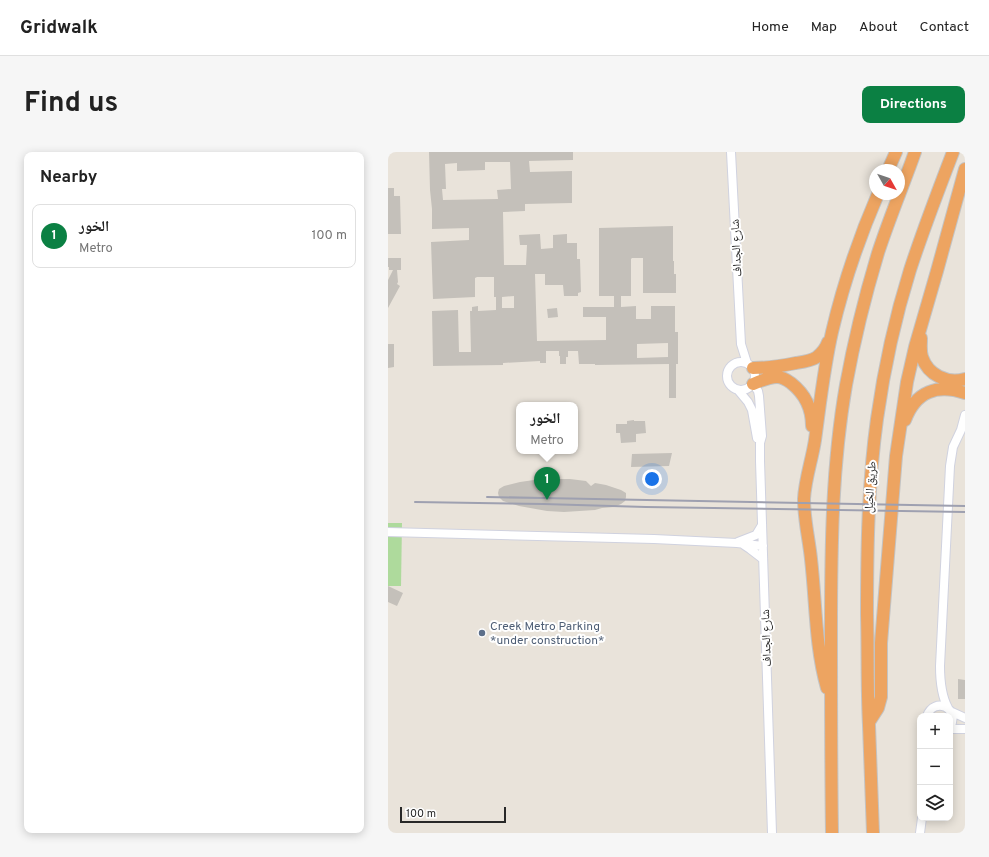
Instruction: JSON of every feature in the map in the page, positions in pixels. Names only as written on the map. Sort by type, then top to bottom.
[{"type":"highway","points":[[891,164],[896,152]]},
{"type":"highway","points":[[832,833],[832,522],[834,477],[839,431],[855,341],[866,297],[878,253],[915,152]]},
{"type":"highway","name":"طريق الخيل","points":[[873,833],[869,723],[867,576],[871,469],[885,368],[895,326],[910,270],[926,222],[953,152]]},
{"type":"highway","points":[[869,723],[878,708],[881,697],[881,643],[896,456],[907,382],[923,316],[965,169]]},
{"type":"highway","points":[[831,703],[820,660],[811,560],[805,521],[805,489],[814,445],[832,332],[853,261],[875,200]]},
{"type":"highway","points":[[923,316],[920,346],[922,357],[927,367],[935,375],[947,380],[965,379]]},
{"type":"highway","points":[[750,365],[772,367],[813,359],[824,350],[832,332]]},
{"type":"highway","points":[[753,384],[770,378],[781,378],[787,380],[802,395],[809,406],[812,419],[809,468]]},
{"type":"highway","points":[[896,456],[905,421],[913,404],[928,393],[941,389],[955,390],[965,393]]},
{"type":"street","name":"شارع الجداف","points":[[731,152],[741,344],[735,364],[728,372],[728,380],[731,386],[738,390],[750,406],[757,437],[760,443]]},
{"type":"street","name":"شارع الجداف","points":[[741,344],[755,374],[753,384],[758,390],[762,436],[760,443],[762,525],[772,833]]},
{"type":"street","points":[[735,364],[741,362],[750,365]]},
{"type":"street","points":[[738,390],[748,389],[753,384]]},
{"type":"street","points":[[950,713],[943,696],[940,682],[950,456],[963,428],[965,415]]},
{"type":"street","points":[[737,543],[756,535],[762,525]]},
{"type":"street","points":[[388,532],[654,539],[737,543],[763,542]]},
{"type":"street","points":[[737,543],[750,549],[763,559]]},
{"type":"street","points":[[928,713],[933,707],[940,682]]},
{"type":"street","points":[[933,707],[943,706],[965,718]]},
{"type":"street","points":[[953,728],[965,729]]},
{"type":"street","points":[[920,833],[922,821]]},
{"type":"green space","points":[[388,523],[402,523],[401,586],[388,586]]},
{"type":"building","points":[[429,152],[573,152],[573,160],[529,161],[530,172],[572,171],[572,203],[525,204],[525,211],[503,212],[504,265],[526,265],[527,245],[520,245],[519,235],[540,234],[541,249],[553,248],[553,235],[567,234],[567,243],[577,243],[577,259],[580,259],[581,292],[578,293],[578,296],[564,296],[563,285],[545,285],[545,274],[535,274],[537,341],[606,340],[606,317],[583,317],[583,307],[614,307],[614,296],[599,296],[599,228],[673,226],[673,261],[674,274],[676,274],[676,293],[643,293],[643,258],[632,258],[631,296],[621,296],[621,307],[636,306],[636,319],[651,319],[651,306],[675,306],[675,332],[678,332],[676,398],[669,398],[669,364],[579,364],[578,351],[568,351],[566,364],[560,364],[559,351],[546,351],[546,363],[540,363],[540,361],[503,363],[503,365],[433,366],[432,311],[458,310],[459,352],[471,352],[470,311],[472,311],[472,307],[478,306],[478,311],[496,310],[496,297],[494,297],[494,277],[477,277],[475,278],[475,297],[433,299],[431,242],[469,240],[469,228],[432,229]],"holes":[[[485,162],[510,162],[511,189],[497,190],[498,199],[443,200],[442,189],[446,189],[445,164],[457,163],[457,171],[485,170]],[[514,296],[514,308],[502,308],[502,297]],[[668,343],[668,357],[637,358],[637,344]]]},
{"type":"building","points":[[388,188],[394,188],[394,196],[400,196],[401,234],[388,234]]},
{"type":"building","points":[[388,258],[401,258],[401,270],[397,270],[397,284],[400,286],[388,308],[388,280],[393,270],[389,270]]},
{"type":"building","points":[[557,308],[558,317],[548,318],[547,309]]},
{"type":"building","points":[[388,344],[394,344],[394,367],[388,368]]},
{"type":"building","points":[[627,421],[645,421],[646,433],[636,434],[636,442],[621,443],[620,433],[616,433],[616,424],[627,424]]},
{"type":"building","points":[[672,453],[669,466],[631,467],[632,454]]},
{"type":"building","points":[[541,479],[570,479],[586,481],[591,486],[595,483],[606,485],[626,493],[626,497],[625,501],[614,507],[564,512],[547,511],[519,506],[503,501],[499,497],[499,489],[504,486]]},
{"type":"building","points":[[388,586],[403,593],[397,606],[388,602]]},
{"type":"building","points":[[958,679],[965,680],[965,699],[958,699]]},
{"type":"railway","points":[[487,497],[965,506]]},
{"type":"railway","points":[[415,502],[965,512]]},
{"type":"place","name":"الخور","points":[[547,500]]},
{"type":"place","name":"Creek Metro Parking *under construction*","points":[[482,633]]}]
